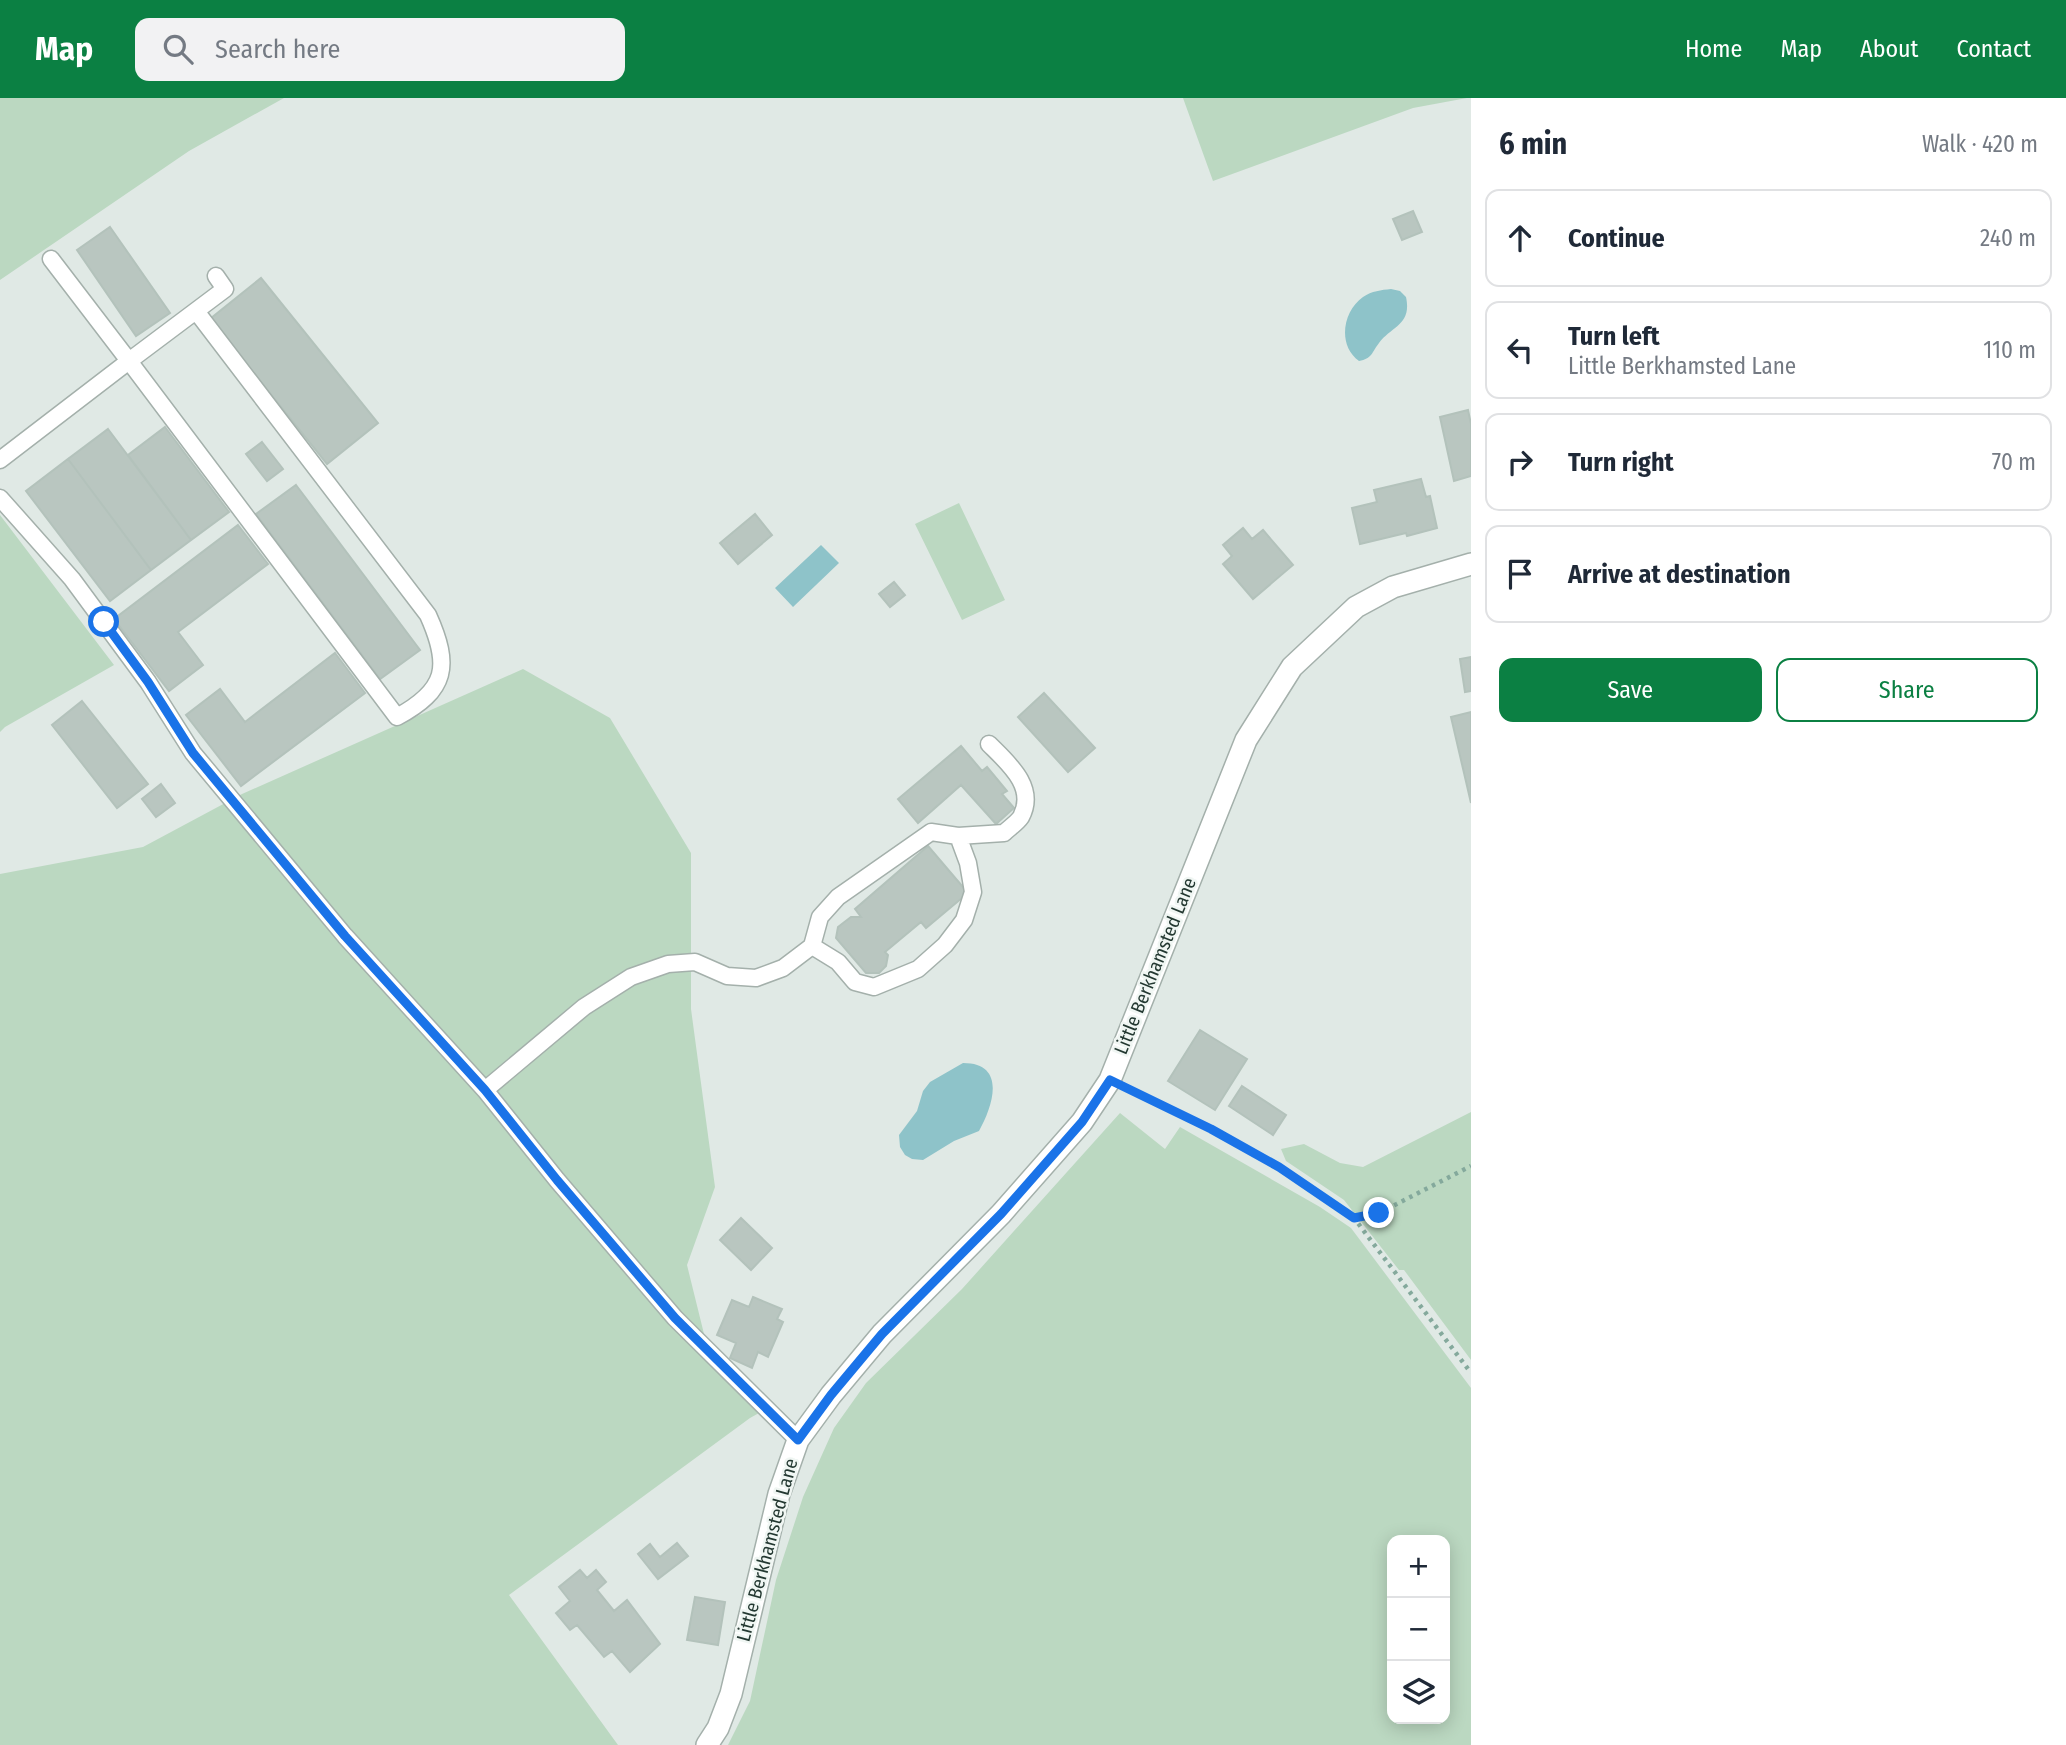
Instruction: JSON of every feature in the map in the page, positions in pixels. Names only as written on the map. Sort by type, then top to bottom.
[{"type":"street","name":"Little Berkhamsted Lane","points":[[707,1745],[718,1728],[731,1695],[779,1494],[798,1440],[882,1334],[1001,1214],[1082,1122],[1110,1080],[1246,740],[1292,667],[1356,607],[1393,587],[1471,564]]},
{"type":"lane","points":[[51,259],[397,717],[419,705],[435,687],[442,666],[441,643],[428,615],[196,311]]},
{"type":"lane","points":[[0,460],[225,289],[216,276]]},
{"type":"lane","points":[[0,498],[72,579],[148,682],[193,753],[345,936],[485,1090],[557,1180],[675,1318],[798,1440]]},
{"type":"lane","points":[[485,1090],[583,1007],[631,977],[668,964],[695,962],[727,976],[756,978],[783,968],[812,946],[820,917],[838,897],[931,832],[958,836],[1004,833],[1020,817],[1026,795],[1017,772],[989,744]]},
{"type":"lane","points":[[812,946],[838,962],[855,982],[874,988],[918,969],[945,945],[964,920],[970,902],[972,892],[968,863],[958,836]]},
{"type":"path","points":[[1110,1080],[1211,1129],[1279,1167],[1354,1218],[1471,1373]]},
{"type":"path","points":[[1354,1218],[1379,1213],[1471,1166]]},
{"type":"green space","points":[[0,98],[284,98],[189,151],[0,280]]},
{"type":"green space","points":[[1183,98],[1467,98],[1413,108],[1213,181]]},
{"type":"green space","points":[[959,503],[1005,600],[962,620],[915,524]]},
{"type":"green space","points":[[0,515],[114,665],[0,732]]},
{"type":"green space","points":[[523,669],[610,718],[691,853],[691,1009],[715,1187],[687,1265],[705,1338],[772,1406],[750,1418],[509,1595],[618,1745],[0,1745],[0,874],[143,847],[242,794]]},
{"type":"green space","points":[[1471,1112],[1471,1360],[1404,1270],[1399,1270],[1344,1200],[1286,1161],[1281,1149],[1304,1144],[1340,1163],[1363,1167]]},
{"type":"green space","points":[[1120,1113],[1165,1149],[1180,1127],[1320,1207],[1351,1228],[1471,1388],[1471,1745],[728,1745],[750,1701],[776,1580],[803,1497],[834,1428],[866,1383],[962,1289]]},
{"type":"water","points":[[1391,289],[1400,291],[1406,297],[1404,319],[1384,337],[1369,357],[1359,361],[1352,354],[1345,337],[1347,319],[1356,303],[1366,295]]},
{"type":"water","points":[[821,545],[839,563],[793,607],[775,588]]},
{"type":"water","points":[[963,1063],[977,1065],[986,1070],[991,1078],[992,1098],[979,1131],[954,1141],[923,1160],[905,1155],[900,1147],[899,1135],[917,1111],[923,1091],[930,1082]]},
{"type":"building","points":[[1413,211],[1422,232],[1402,240],[1393,219]]},
{"type":"building","points":[[110,227],[170,313],[136,336],[77,250]]},
{"type":"building","points":[[261,278],[378,423],[327,464],[210,319]]},
{"type":"building","points":[[1468,410],[1471,424],[1471,476],[1454,481],[1440,417]]},
{"type":"building","points":[[165,427],[229,512],[191,540],[128,455]]},
{"type":"building","points":[[108,429],[191,540],[151,570],[68,459]]},
{"type":"building","points":[[262,442],[283,469],[267,481],[246,454]]},
{"type":"building","points":[[68,459],[151,570],[110,601],[26,491]]},
{"type":"building","points":[[1421,479],[1426,497],[1430,496],[1437,528],[1360,544],[1352,508],[1377,502],[1374,490]]},
{"type":"building","points":[[296,485],[420,650],[380,679],[256,514]]},
{"type":"building","points":[[755,514],[772,535],[738,564],[720,543]]},
{"type":"building","points":[[238,525],[268,564],[178,632],[203,665],[169,691],[114,619]]},
{"type":"building","points":[[1243,528],[1252,539],[1263,530],[1293,565],[1253,599],[1223,564],[1232,556],[1223,545]]},
{"type":"building","points":[[894,582],[905,595],[890,607],[879,594]]},
{"type":"building","points":[[335,653],[365,693],[241,786],[186,715],[220,689],[245,722]]},
{"type":"building","points":[[1471,657],[1471,691],[1465,692],[1460,659]]},
{"type":"building","points":[[1044,693],[1095,748],[1068,772],[1018,717]]},
{"type":"building","points":[[82,701],[148,784],[117,808],[52,725]]},
{"type":"building","points":[[1471,712],[1471,803],[1451,717]]},
{"type":"building","points":[[961,746],[982,771],[987,767],[1007,791],[1002,794],[1014,808],[996,824],[961,785],[918,823],[898,799]]},
{"type":"building","points":[[161,784],[175,803],[156,817],[142,799]]},
{"type":"building","points":[[928,846],[968,893],[926,928],[921,922],[885,952],[888,955],[886,966],[879,973],[866,973],[836,938],[838,927],[851,917],[861,917],[855,909]]},
{"type":"building","points":[[1200,1030],[1247,1059],[1215,1110],[1168,1081]]},
{"type":"building","points":[[1242,1086],[1286,1115],[1273,1135],[1229,1106]]},
{"type":"building","points":[[741,1218],[772,1248],[751,1270],[720,1240]]},
{"type":"building","points":[[753,1297],[782,1309],[777,1319],[783,1322],[768,1357],[758,1352],[752,1368],[730,1358],[736,1343],[717,1335],[732,1300],[749,1307]]},
{"type":"building","points":[[677,1543],[688,1556],[658,1579],[638,1554],[650,1544],[660,1557]]},
{"type":"building","points":[[580,1570],[587,1578],[596,1570],[606,1582],[597,1590],[614,1611],[627,1600],[660,1644],[630,1672],[612,1651],[604,1657],[577,1625],[570,1630],[556,1613],[570,1601],[559,1587]]},
{"type":"building","points":[[695,1597],[725,1602],[718,1645],[687,1640]]},
{"type":"route","points":[[104,622],[148,682],[193,753],[345,936],[485,1090],[557,1180],[675,1318],[798,1440],[882,1334],[1001,1214],[1082,1122],[1110,1080],[1211,1129],[1279,1167],[1354,1218],[1379,1213]]}]
